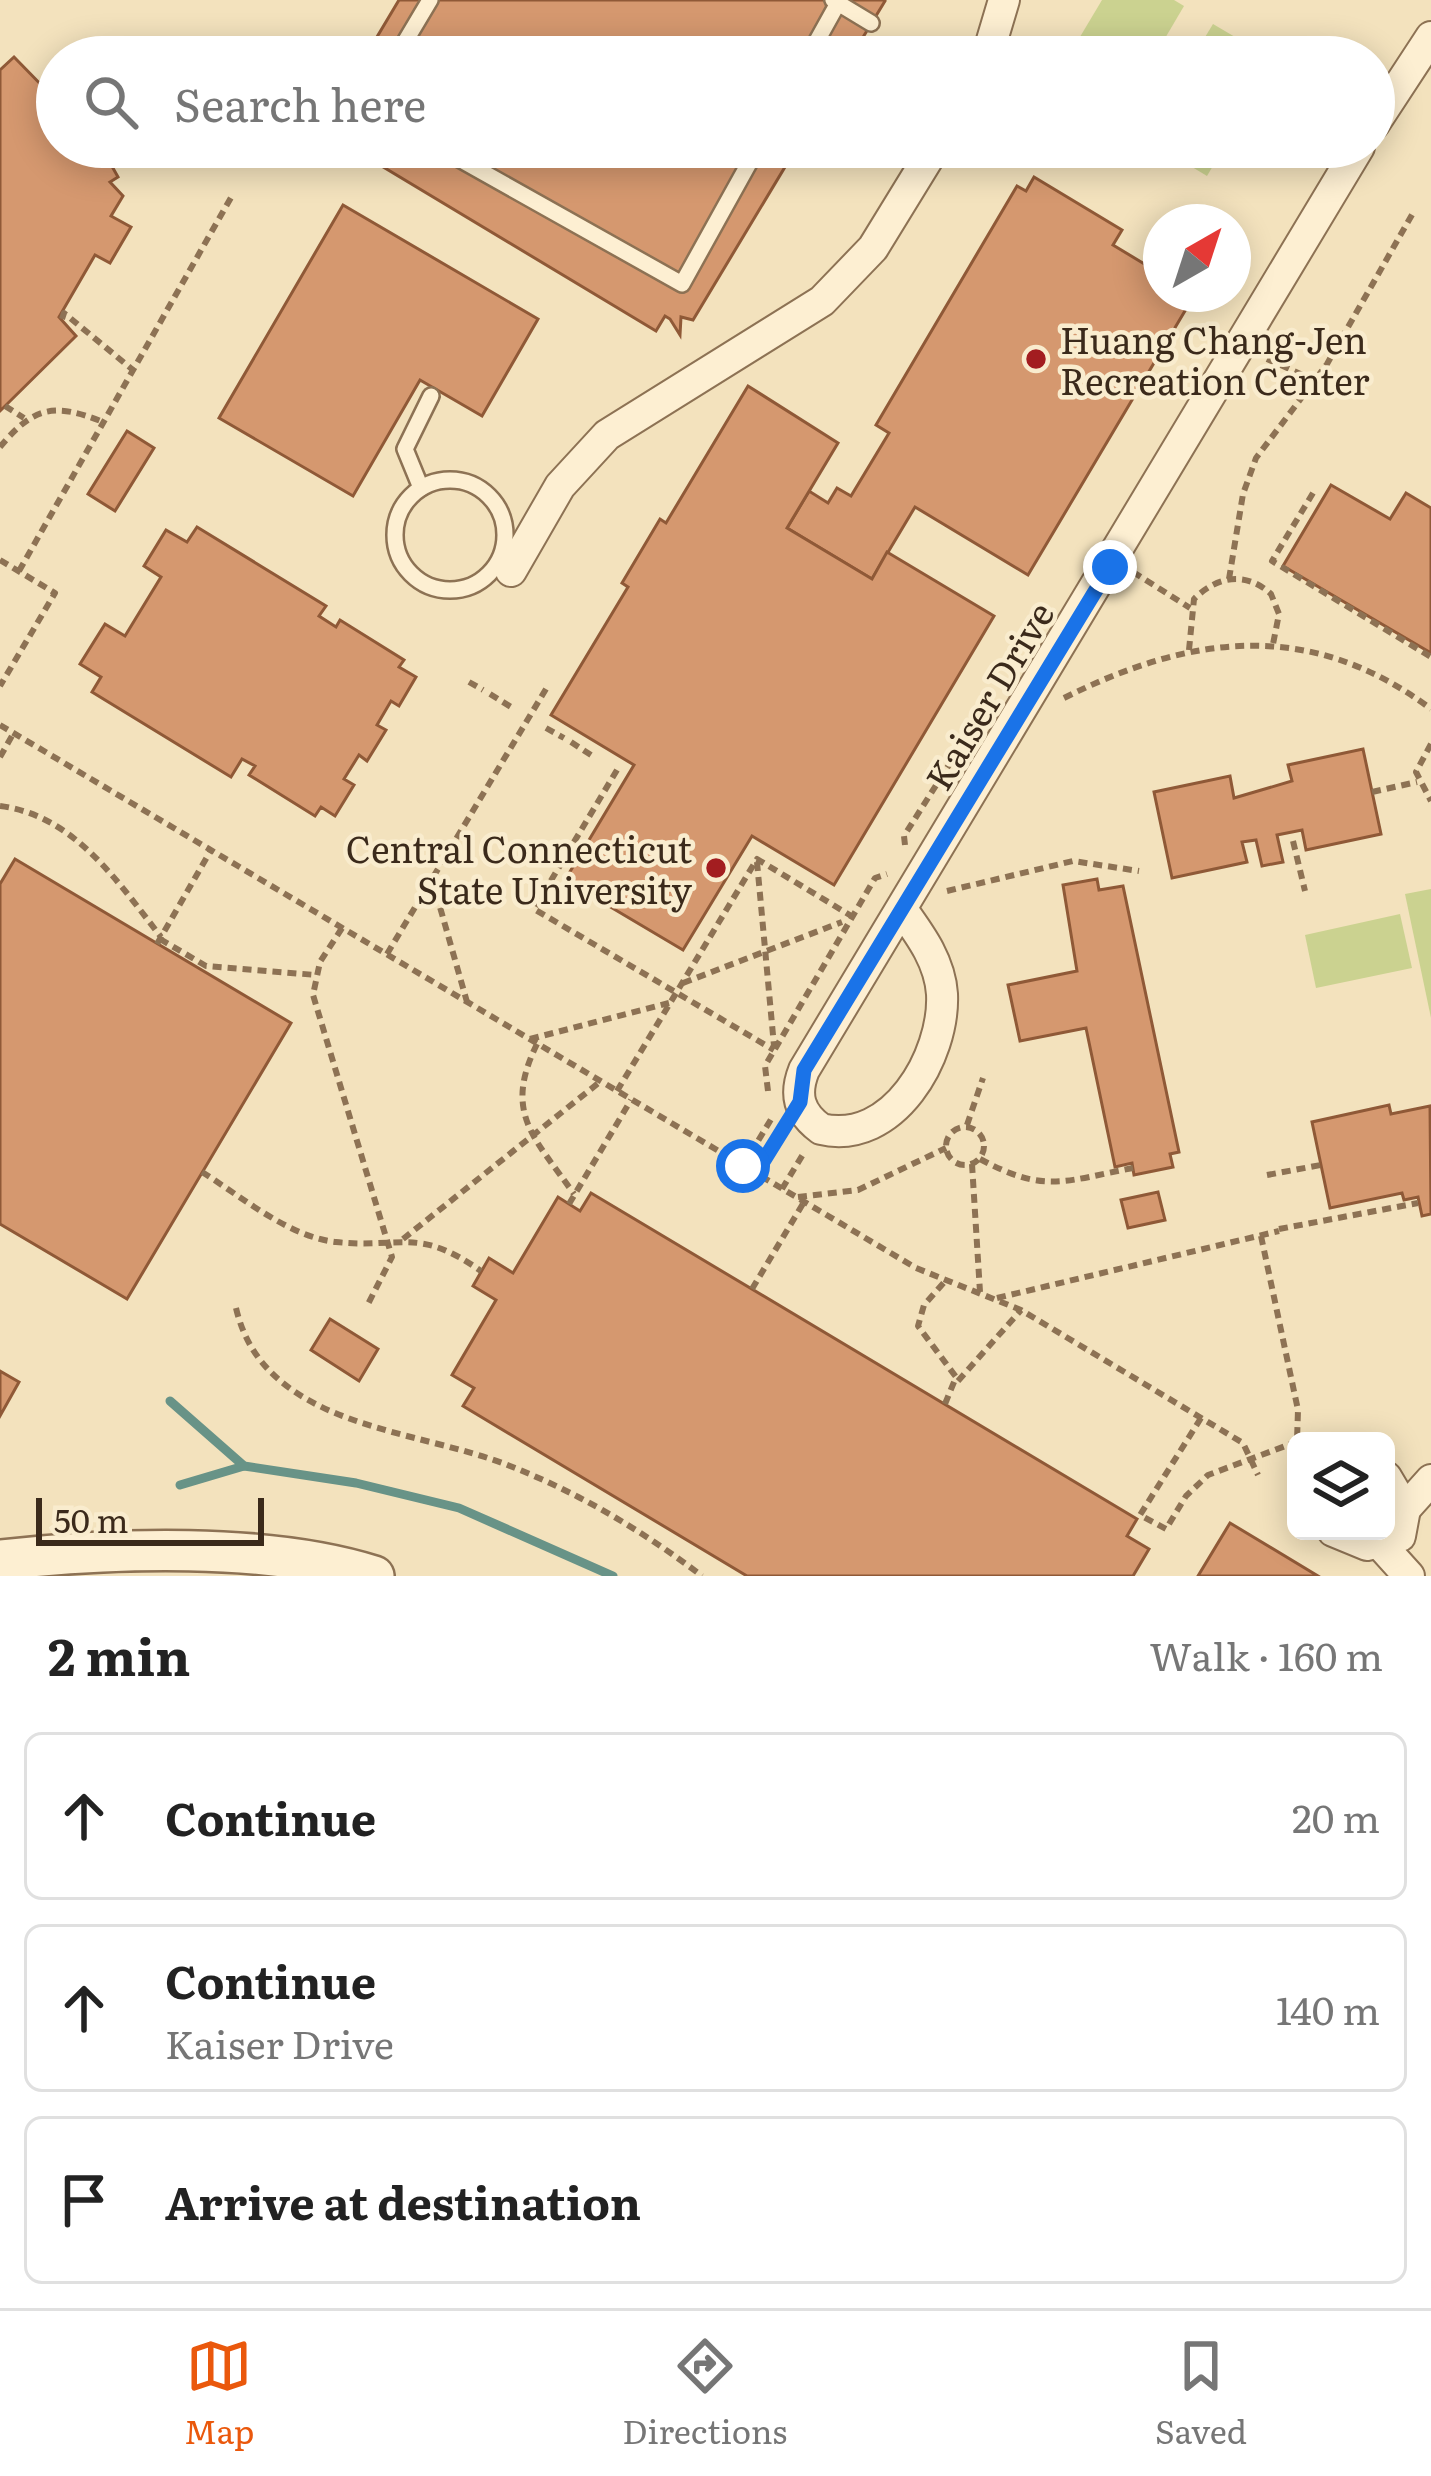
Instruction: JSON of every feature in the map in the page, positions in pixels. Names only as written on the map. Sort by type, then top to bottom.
[{"type":"street","points":[[993,36],[1004,0]]},
{"type":"street","points":[[1395,92],[1431,37]]},
{"type":"street","points":[[504,567],[560,485],[608,435],[822,301],[850,277],[921,168]]},
{"type":"street","name":"Kaiser Drive","points":[[800,1102],[804,1070],[1346,168]]},
{"type":"street","points":[[800,1102],[819,1127],[854,1130],[892,1108],[922,1076],[939,1036],[942,991],[930,949],[903,911]]},
{"type":"street","points":[[1351,1540],[1381,1545],[1401,1534],[1405,1509],[1431,1480]]},
{"type":"street","points":[[1395,1492],[1405,1509]]},
{"type":"street","points":[[1381,1545],[1409,1576]]},
{"type":"street","points":[[0,1560],[116,1550],[197,1553],[374,1576]]},
{"type":"lane","points":[[409,36],[430,0]]},
{"type":"lane","points":[[818,36],[835,2],[871,23]]},
{"type":"lane","points":[[475,168],[682,284],[746,168]]},
{"type":"lane","points":[[421,488],[405,449],[431,396]]},
{"type":"lane","points":[[454,480],[486,493],[505,526],[504,567],[469,588],[449,591],[414,578],[396,548],[394,531],[407,499],[421,488],[454,480]]},
{"type":"path","points":[[19,571],[233,194]]},
{"type":"path","points":[[1229,579],[1249,474],[1279,423],[1314,380],[1413,213]]},
{"type":"path","points":[[62,320],[64,313],[133,370]]},
{"type":"path","points":[[1258,355],[1314,380]]},
{"type":"path","points":[[5,406],[24,418]]},
{"type":"path","points":[[0,447],[24,418],[59,410],[104,422]]},
{"type":"path","points":[[1313,493],[1272,561],[1431,656]]},
{"type":"path","points":[[0,560],[55,593],[0,686]]},
{"type":"path","points":[[1130,570],[1190,608]]},
{"type":"path","points":[[1189,650],[1190,608],[1210,585],[1229,579],[1256,583],[1271,594],[1279,614],[1273,644]]},
{"type":"path","points":[[1050,704],[1146,661],[1189,650],[1273,644],[1345,660],[1422,702],[1431,713]]},
{"type":"path","points":[[469,682],[511,707]]},
{"type":"path","points":[[386,954],[549,684]]},
{"type":"path","points":[[0,725],[916,1268],[1021,1310],[1243,1443],[1258,1475]]},
{"type":"path","points":[[546,728],[591,754]]},
{"type":"path","points":[[0,757],[14,733]]},
{"type":"path","points":[[1431,741],[1423,751],[1417,782],[1431,801]]},
{"type":"path","points":[[617,770],[534,909],[774,1050],[757,859]]},
{"type":"path","points":[[1372,792],[1417,782]]},
{"type":"path","points":[[0,806],[43,816],[59,826],[104,868],[160,940],[206,966],[316,975]]},
{"type":"path","points":[[1293,841],[1305,891]]},
{"type":"path","points":[[160,940],[212,850]]},
{"type":"path","points":[[757,859],[853,916]]},
{"type":"path","points":[[617,1091],[757,859]]},
{"type":"path","points":[[938,893],[1073,861],[1139,872]]},
{"type":"path","points":[[432,879],[466,1002]]},
{"type":"path","points":[[682,983],[842,922]]},
{"type":"path","points":[[342,928],[316,975],[315,1011],[392,1257],[368,1304]]},
{"type":"path","points":[[533,1041],[670,1003]]},
{"type":"path","points":[[533,1041],[518,1096],[535,1134],[574,1194]]},
{"type":"path","points":[[983,1078],[966,1127],[948,1136],[946,1148],[956,1163],[976,1161],[1025,1182],[1045,1185],[1132,1168]]},
{"type":"path","points":[[403,1239],[601,1081]]},
{"type":"path","points":[[568,1204],[631,1100]]},
{"type":"path","points":[[756,1173],[800,1102]]},
{"type":"path","points":[[782,1189],[819,1127]]},
{"type":"path","points":[[966,1127],[984,1140],[976,1161],[980,1292]]},
{"type":"path","points":[[800,1200],[858,1190],[946,1148]]},
{"type":"path","points":[[1267,1175],[1321,1165]]},
{"type":"path","points":[[202,1172],[306,1233],[336,1243],[403,1239],[435,1246],[482,1271]]},
{"type":"path","points":[[752,1288],[800,1200]]},
{"type":"path","points":[[994,1298],[1279,1230],[1418,1203]]},
{"type":"path","points":[[1261,1236],[1298,1410],[1297,1432]]},
{"type":"path","points":[[947,1279],[924,1305],[918,1326],[952,1370],[955,1383]]},
{"type":"path","points":[[236,1308],[260,1360],[322,1409],[459,1446],[544,1480],[642,1533],[702,1576]]},
{"type":"path","points":[[945,1404],[955,1383],[1021,1310]]},
{"type":"path","points":[[1201,1418],[1140,1515],[1166,1529],[1196,1484],[1287,1445]]},
{"type":"green space","points":[[1102,0],[1174,0],[1184,6],[1166,36],[1081,36]]},
{"type":"green space","points":[[1213,24],[1233,36],[1206,36]]},
{"type":"green space","points":[[1431,889],[1431,1018],[1405,894]]},
{"type":"green space","points":[[1400,914],[1412,968],[1316,988],[1305,935]]},
{"type":"building","points":[[399,0],[885,1],[864,36],[378,36]]},
{"type":"building","points":[[14,57],[36,80],[36,168],[113,168],[118,177],[110,182],[123,196],[111,216],[131,227],[110,263],[95,255],[59,317],[76,336],[0,411],[0,70]]},
{"type":"building","points":[[385,168],[784,168],[693,320],[681,317],[680,335],[665,316],[656,331]]},
{"type":"building","name":"Huang Chang-Jen Recreation Center","points":[[1034,177],[1122,230],[1113,245],[1143,263],[1143,312],[1184,312],[1028,575],[915,507],[872,579],[787,528],[809,491],[828,503],[837,488],[851,496],[889,433],[876,425],[1017,186],[1026,191]]},
{"type":"building","points":[[343,205],[538,319],[482,416],[420,380],[353,496],[219,418]]},
{"type":"building","points":[[748,386],[838,443],[787,528],[872,579],[887,552],[994,616],[834,885],[752,836],[683,950],[565,880],[634,765],[551,715],[628,587],[622,583],[660,519],[666,523]]},
{"type":"building","points":[[127,431],[154,448],[115,511],[88,494]]},
{"type":"building","points":[[1331,485],[1390,519],[1406,493],[1431,508],[1431,653],[1283,566]]},
{"type":"building","points":[[197,527],[326,606],[319,616],[336,627],[340,620],[404,660],[399,667],[416,677],[399,706],[391,701],[377,725],[386,730],[367,761],[359,755],[344,779],[354,785],[335,816],[321,807],[315,816],[249,775],[255,766],[242,759],[231,777],[92,692],[101,677],[80,664],[105,624],[125,636],[161,577],[144,566],[166,530],[187,542]]},
{"type":"building","points":[[1363,749],[1381,834],[1306,850],[1302,830],[1277,835],[1283,862],[1262,866],[1256,840],[1242,842],[1247,862],[1172,878],[1154,792],[1230,776],[1234,798],[1292,781],[1288,765]]},
{"type":"building","points":[[15,859],[291,1023],[127,1299],[0,1224],[0,884]]},
{"type":"building","points":[[1097,879],[1099,890],[1123,886],[1179,1152],[1170,1154],[1173,1167],[1134,1175],[1132,1163],[1115,1167],[1086,1028],[1020,1041],[1008,985],[1077,971],[1063,885]]},
{"type":"building","points":[[1389,1105],[1391,1114],[1430,1106],[1431,1214],[1422,1216],[1418,1197],[1404,1200],[1402,1193],[1330,1208],[1312,1122]]},
{"type":"building","points":[[1158,1192],[1165,1220],[1128,1228],[1121,1200]]},
{"type":"building","points":[[591,1193],[1137,1519],[1127,1536],[1149,1549],[1133,1576],[747,1576],[463,1406],[474,1388],[452,1375],[496,1300],[473,1286],[489,1258],[513,1273],[558,1197],[580,1211]]},
{"type":"building","points":[[330,1319],[378,1349],[359,1381],[311,1350]]},
{"type":"building","points":[[0,1371],[19,1382],[0,1416]]},
{"type":"building","points":[[1230,1523],[1318,1576],[1198,1576]]},
{"type":"waterway","points":[[170,1401],[244,1466],[356,1483],[459,1508],[613,1576]]},
{"type":"waterway","points":[[180,1485],[244,1466]]},
{"type":"place","name":"Huang Chang-Jen Recreation Center","points":[[1036,359]]},
{"type":"place","name":"Central Connecticut State University","points":[[716,868]]},
{"type":"route","points":[[743,1166],[756,1173],[800,1102],[804,1070],[1110,567]]}]
